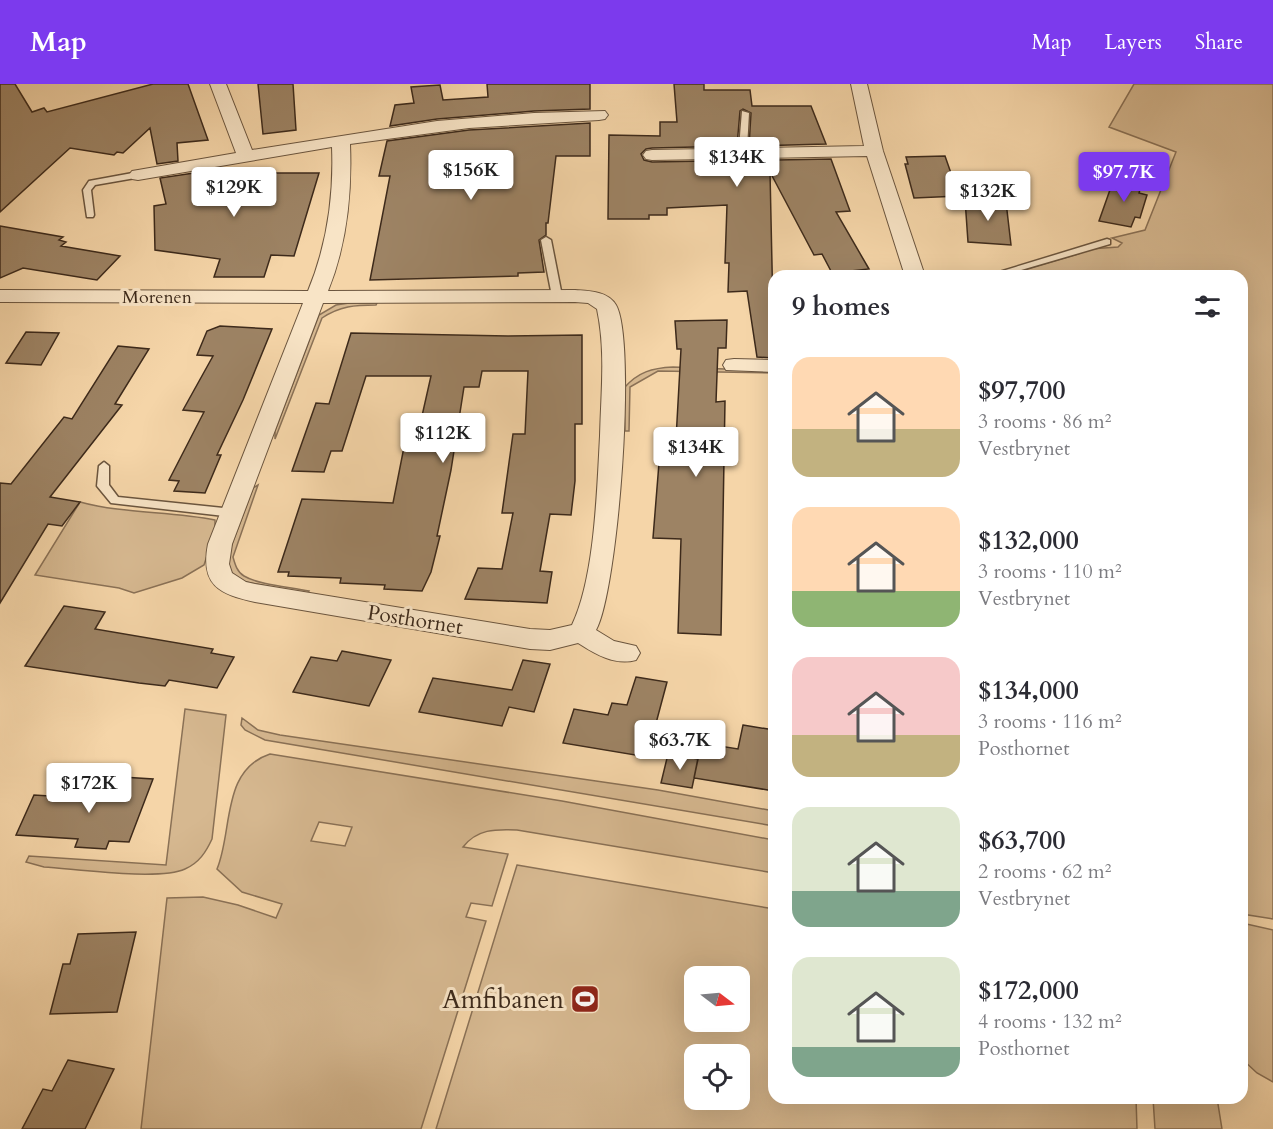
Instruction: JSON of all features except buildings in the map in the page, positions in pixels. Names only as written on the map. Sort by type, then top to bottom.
[{"type":"street","points":[[218,84],[246,156]]},
{"type":"street","points":[[859,84],[874,151],[913,270]]},
{"type":"street","points":[[138,175],[395,130],[469,122],[599,115]]},
{"type":"street","points":[[315,297],[321,284],[339,220],[343,168],[341,140]]},
{"type":"street","points":[[652,154],[874,151]]},
{"type":"street","name":"Morenen","points":[[0,296],[593,297],[607,306],[611,319],[614,363],[608,520],[593,606],[588,622],[581,633]]},
{"type":"street","name":"Posthornet","points":[[315,297],[220,544],[218,573],[225,582],[237,588],[272,597],[530,639],[550,640],[581,633]]},
{"type":"street","points":[[734,365],[768,366]]},
{"type":"street","points":[[581,633],[607,649],[627,653]]},
{"type":"lane","points":[[745,114],[743,148],[745,154]]},
{"type":"lane","points":[[90,215],[87,190],[92,183],[138,175]]},
{"type":"lane","points":[[546,240],[557,296]]},
{"type":"lane","points":[[1011,270],[1107,242]]},
{"type":"lane","points":[[104,466],[103,486],[116,500],[233,513]]},
{"type":"shaded area","points":[[1134,84],[1273,84],[1273,919],[1248,915],[1248,270],[1023,270],[1090,249],[1118,247],[1122,243],[1112,238],[1145,230],[1176,152],[1109,127]]},
{"type":"shaded area","points":[[377,303],[376,305],[341,309],[322,318],[275,439],[275,431],[319,315],[336,305]]},
{"type":"shaded area","points":[[658,368],[768,371],[768,373],[658,371],[630,387],[629,431],[625,431],[624,388],[635,378]]},
{"type":"shaded area","points":[[258,485],[233,557],[237,568],[250,579],[309,591],[307,594],[241,581],[229,570],[229,552],[253,488]]},
{"type":"shaded area","points":[[80,502],[113,509],[215,520],[215,531],[204,565],[182,578],[134,593],[119,588],[35,575]]},
{"type":"shaded area","points":[[185,709],[226,715],[212,839],[205,853],[198,860],[185,869],[156,874],[44,867],[26,862],[29,856],[166,865]]},
{"type":"shaded area","points":[[242,718],[258,730],[280,735],[658,790],[768,810],[768,825],[265,740],[245,730],[241,725]]},
{"type":"shaded area","points":[[270,754],[562,801],[768,839],[768,872],[517,830],[494,830],[480,833],[463,847],[508,854],[492,906],[471,903],[466,917],[486,921],[421,1129],[141,1129],[167,898],[203,897],[238,905],[276,918],[282,904],[242,892],[217,869],[231,803],[243,773],[254,762]],"holes":[[[319,822],[352,827],[345,846],[311,841]]]},
{"type":"shaded area","name":"Amfibanen","points":[[517,865],[768,908],[768,1104],[1136,1104],[1137,1129],[436,1129]]},
{"type":"shaded area","points":[[1248,924],[1273,930],[1273,1082],[1248,1065]]},
{"type":"shaded area","points":[[1153,1104],[1218,1104],[1222,1129],[1155,1129]]},
{"type":"place","name":"Amfibanen","points":[[585,999]]}]
